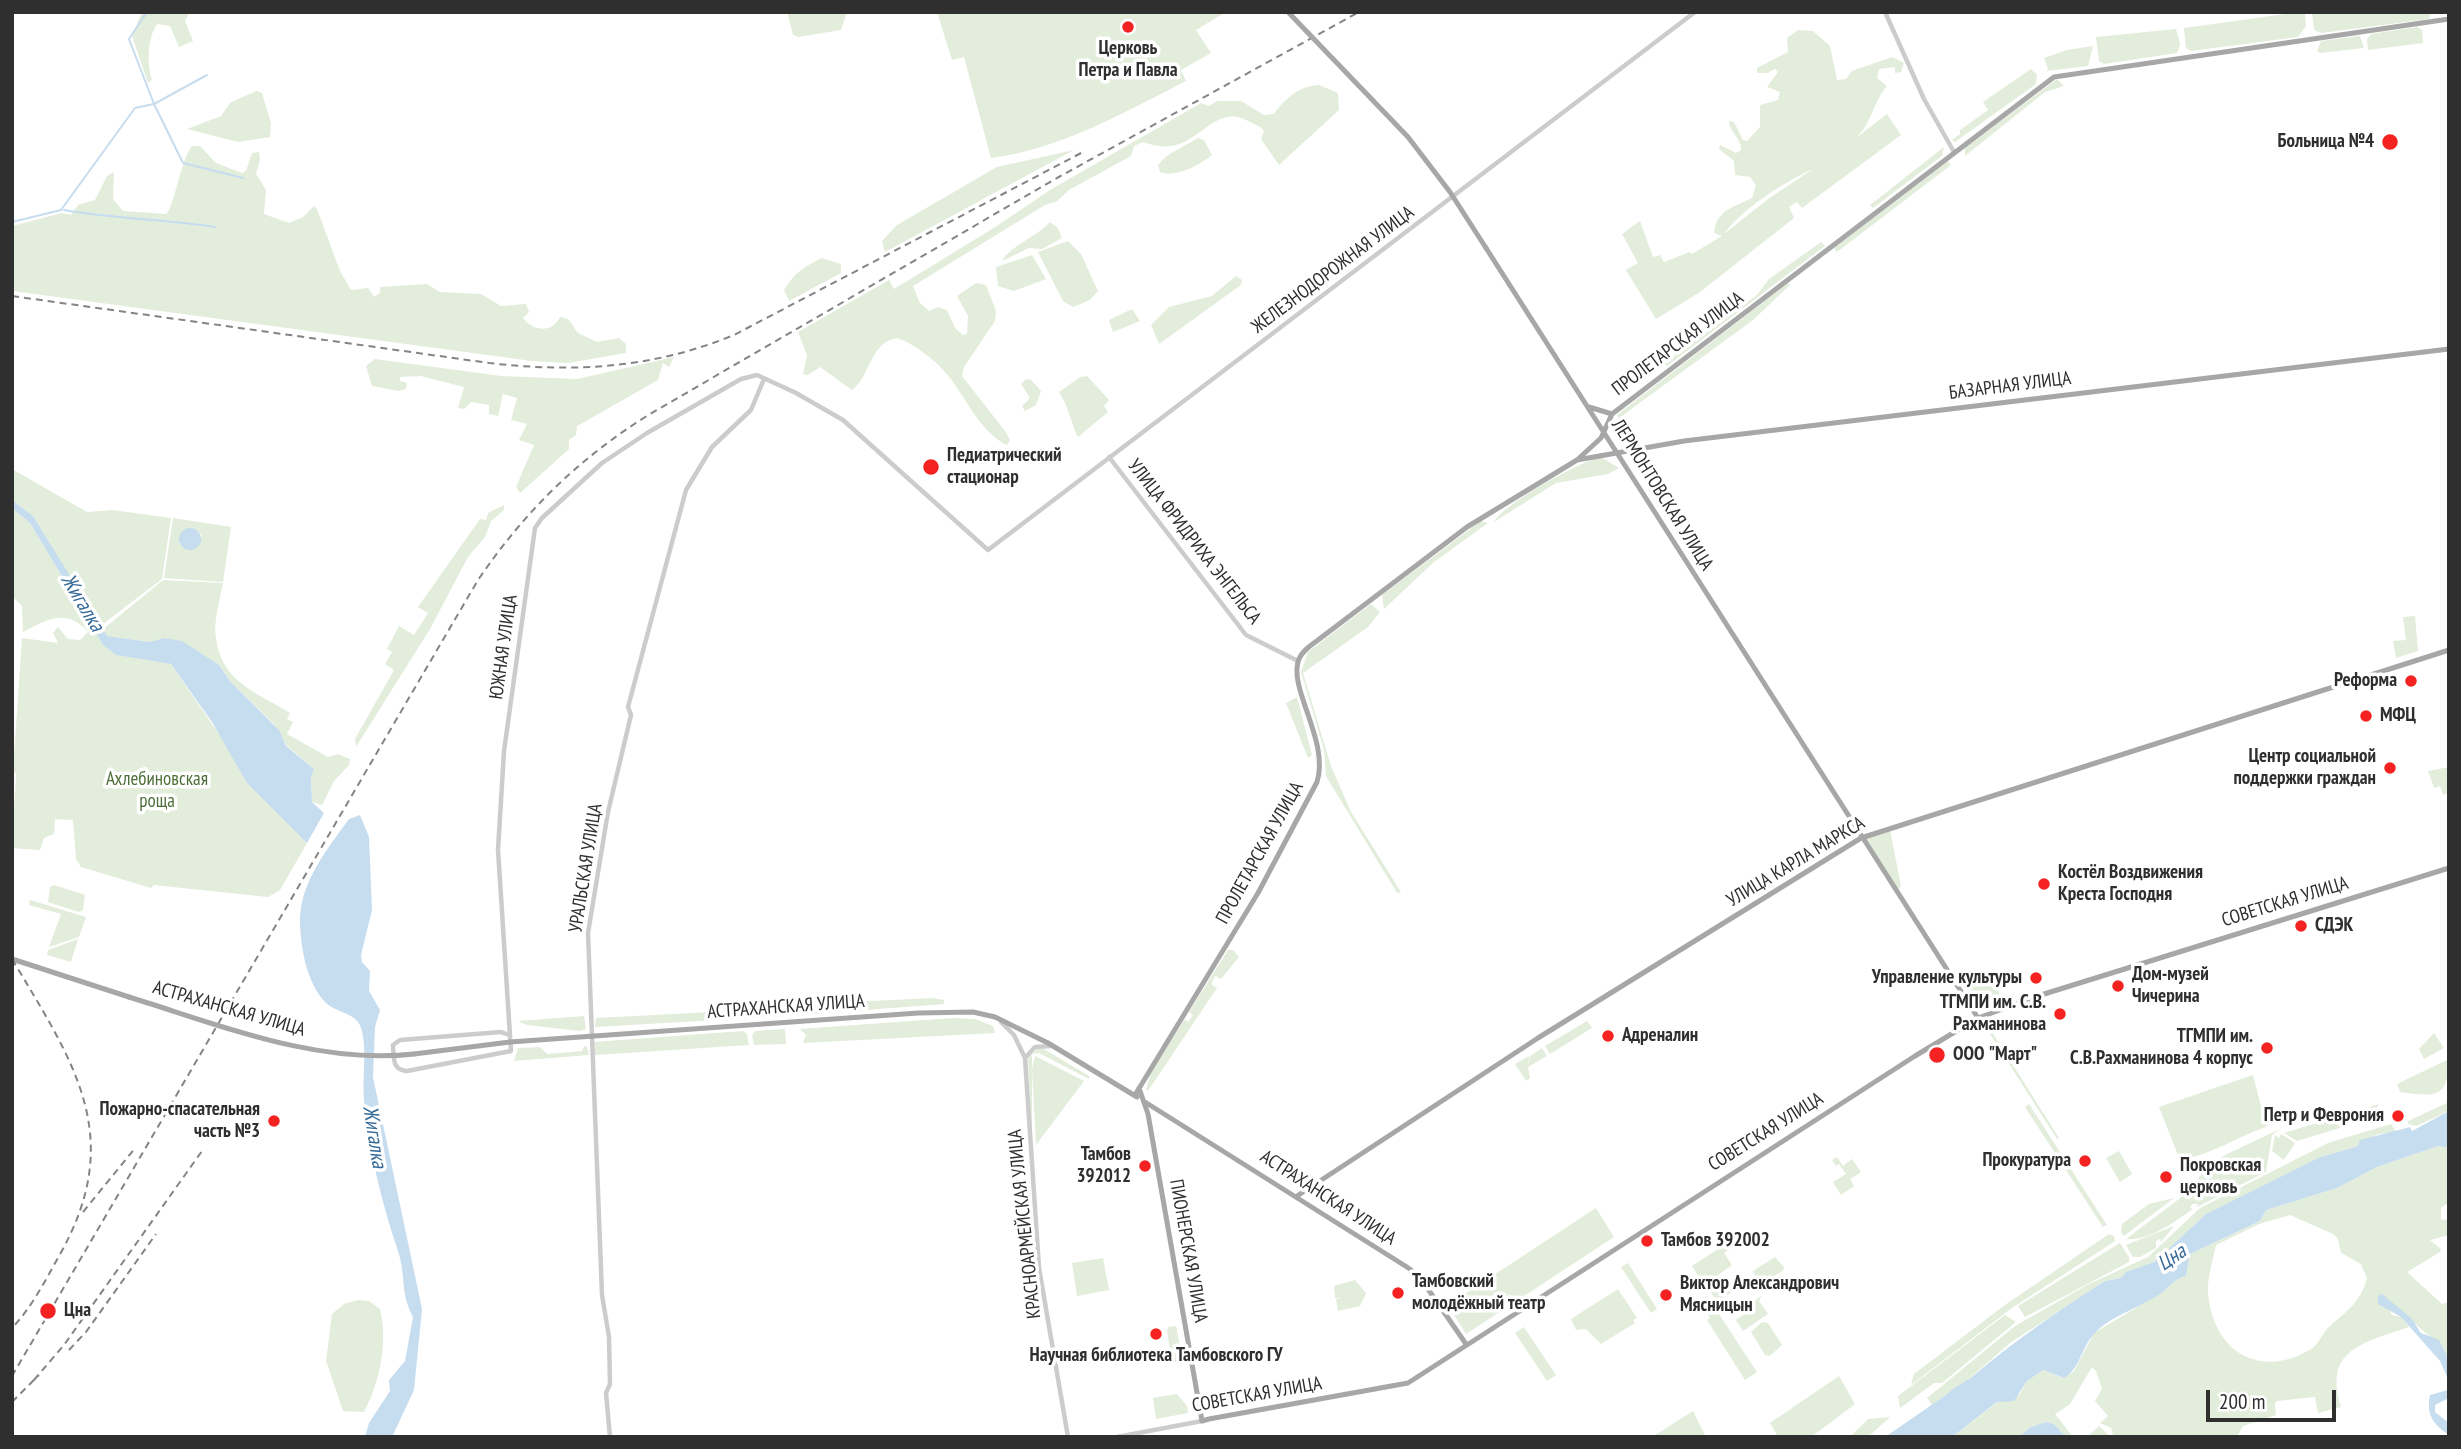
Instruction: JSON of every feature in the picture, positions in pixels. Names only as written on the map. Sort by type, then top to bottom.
[{"type":"main road","name":"ЛЕРМОНТОВСКАЯ УЛИЦА","points":[[1288,12],[1408,138],[1450,192],[1978,1018]]},
{"type":"main road","name":"ПРОЛЕТАРСКАЯ УЛИЦА","points":[[1135,1095],[1258,893],[1317,782],[1320,759],[1298,681],[1298,661],[1318,640],[1467,527],[1577,460],[1604,433],[1612,414],[2043,83],[2059,74],[2449,19]]},
{"type":"main road","name":"БАЗАРНАЯ УЛИЦА","points":[[1577,460],[1684,441],[2449,349]]},
{"type":"main road","points":[[1587,405],[1597,412],[1612,414]]},
{"type":"main road","name":"УЛИЦА КАРЛА МАРКСА","points":[[1297,1196],[1529,1044],[1861,838],[2449,650]]},
{"type":"main road","name":"СОВЕТСКАЯ УЛИЦА","points":[[1202,1421],[1401,1386],[1978,1018],[2040,995],[2449,868]]},
{"type":"main road","name":"АСТРАХАНСКАЯ УЛИЦА","points":[[12,959],[130,997],[307,1048],[371,1055],[414,1054],[509,1039],[591,1036],[918,1013],[972,1013],[995,1017],[1052,1046],[1135,1095],[1416,1274],[1466,1344]]},
{"type":"main road","name":"ПИОНЕРСКАЯ УЛИЦА","points":[[1139,1088],[1144,1101],[1202,1421]]},
{"type":"street","name":"ЖЕЛЕЗНОДОРОЖНАЯ УЛИЦА","points":[[764,379],[796,393],[843,420],[988,550],[1358,266],[1460,194],[1695,12]]},
{"type":"street","points":[[1885,12],[1924,99],[1954,152]]},
{"type":"street","name":"ЮЖНАЯ УЛИЦА","points":[[509,1039],[501,1031],[400,1040],[393,1045],[394,1063],[399,1069],[407,1071],[511,1051],[498,850],[504,751],[535,528],[542,518],[602,463],[647,433],[741,379],[757,375],[764,379]]},
{"type":"street","name":"УРАЛЬСКАЯ УЛИЦА","points":[[610,1437],[606,1393],[610,1384],[609,1337],[602,1295],[589,926],[608,812],[624,734],[631,715],[628,707],[685,491],[712,447],[744,419],[764,379]]},
{"type":"street","name":"УЛИЦА ФРИДРИХА ЭНГЕЛЬСА","points":[[1109,457],[1246,635],[1298,661]]},
{"type":"street","name":"КРАСНОАРМЕЙСКАЯ УЛИЦА","points":[[995,1017],[1014,1035],[1025,1058],[1040,1268],[1068,1437]]},
{"type":"street","points":[[1025,1058],[1035,1048],[1052,1046]]},
{"type":"street","name":"СОВЕТСКАЯ УЛИЦА","points":[[1117,1437],[1202,1421]]},
{"type":"green space","points":[[142,12],[190,12],[185,21],[193,41],[179,47],[170,26],[157,24],[150,44],[149,67],[152,80],[148,83],[132,36]]},
{"type":"green space","points":[[787,12],[847,12],[841,30],[798,37],[793,35]]},
{"type":"green space","points":[[937,12],[1226,12],[1196,30],[1211,53],[1181,70],[1186,81],[1067,138],[1042,147],[991,158],[964,57],[952,60]]},
{"type":"green space","points":[[2312,12],[2431,12],[2429,19],[2321,33],[2314,30]]},
{"type":"green space","points":[[2305,13],[2306,26],[2298,37],[2191,51],[2186,48],[2184,28]]},
{"type":"green space","points":[[2417,27],[2422,30],[2423,43],[2368,50],[2367,39],[2371,34]]},
{"type":"green space","points":[[2176,29],[2180,44],[2177,53],[2104,64],[2099,61],[2096,37]]},
{"type":"green space","points":[[1798,30],[1813,31],[1830,46],[1837,80],[1846,79],[1852,71],[1892,57],[1904,63],[1901,72],[1895,73],[1895,67],[1879,69],[1877,78],[1887,86],[1866,126],[1856,138],[1887,114],[1901,135],[1802,208],[1797,202],[1789,207],[1794,218],[1700,292],[1656,319],[1626,270],[1638,263],[1622,234],[1640,221],[1653,257],[1660,255],[1664,262],[1690,252],[1692,254],[1722,236],[1714,233],[1718,219],[1727,210],[1752,198],[1756,185],[1750,177],[1735,175],[1734,161],[1719,149],[1720,145],[1736,153],[1741,150],[1729,121],[1734,122],[1743,140],[1747,141],[1760,127],[1760,105],[1778,100],[1780,92],[1767,87],[1778,72],[1775,69],[1767,73],[1757,73],[1757,68],[1788,52],[1787,38]],"holes":[[[1812,170],[1768,199],[1724,234],[1758,202],[1787,182]]]},
{"type":"green space","points":[[2360,36],[2364,48],[2320,53],[2317,51],[2321,41]]},
{"type":"green space","points":[[2093,46],[2088,66],[2046,71],[2048,69],[2044,58],[2067,50]]},
{"type":"green space","points":[[2031,69],[2037,75],[2036,84],[1955,142],[1952,140],[1960,134],[1960,130],[1988,110],[1983,102]]},
{"type":"green space","points":[[2057,79],[2064,86],[2045,92],[1965,156],[1965,148]]},
{"type":"green space","points":[[1319,85],[1338,93],[1339,110],[1279,165],[1261,139],[1264,131],[1239,117],[1220,119],[1176,145],[1159,146],[1143,142],[1134,146],[1131,156],[1069,190],[1057,201],[1045,205],[913,286],[920,303],[929,311],[938,307],[947,310],[955,328],[963,335],[967,334],[968,316],[957,296],[976,283],[986,285],[996,311],[995,321],[964,367],[962,376],[1005,431],[1010,440],[1007,445],[982,424],[939,366],[919,349],[897,338],[881,346],[852,390],[820,367],[808,375],[803,374],[807,355],[798,332],[889,280],[894,289],[1050,190],[1201,103],[1209,106],[1217,101],[1241,101],[1264,115],[1274,114],[1293,94]]},
{"type":"green space","points":[[257,91],[262,93],[271,123],[270,137],[238,142],[187,129],[221,116],[231,102]]},
{"type":"green space","points":[[1198,138],[1204,140],[1212,155],[1180,172],[1160,172],[1158,165],[1162,160]]},
{"type":"green space","points":[[192,146],[200,146],[216,163],[242,173],[246,171],[252,153],[259,152],[256,174],[266,190],[264,214],[289,223],[303,217],[314,206],[340,271],[351,290],[368,288],[374,297],[380,293],[380,287],[427,284],[440,292],[481,294],[501,306],[526,304],[529,312],[523,318],[532,326],[548,328],[560,317],[564,318],[569,320],[578,333],[597,342],[619,338],[626,344],[626,353],[568,363],[532,361],[12,291],[12,226],[62,213],[71,215],[78,205],[95,200],[107,176],[114,172],[113,199],[123,211],[166,214],[172,203],[184,161]]},
{"type":"green space","points":[[1944,147],[1942,156],[1873,208],[1870,205]]},
{"type":"green space","points":[[1074,150],[885,252],[882,241],[897,225],[997,167]]},
{"type":"green space","points":[[1948,161],[1951,165],[1837,252],[1834,248]]},
{"type":"green space","points":[[1050,222],[1058,228],[1062,238],[1042,249],[1029,248],[1002,261],[1011,251]]},
{"type":"green space","points":[[1068,241],[1081,254],[1098,291],[1090,300],[1073,307],[1063,301],[1038,252]]},
{"type":"green space","points":[[1821,242],[1825,246],[1667,366],[1663,364],[1757,295],[1769,279]]},
{"type":"green space","points":[[1032,255],[1046,279],[1014,291],[998,286],[996,267]]},
{"type":"green space","points":[[822,258],[841,264],[841,273],[789,301],[784,290],[788,284],[800,271]]},
{"type":"green space","points":[[1236,276],[1242,280],[1241,285],[1159,344],[1151,325],[1169,307],[1212,296]]},
{"type":"green space","points":[[1788,283],[1790,285],[1753,320],[1619,418],[1617,415]]},
{"type":"green space","points":[[1132,309],[1140,321],[1113,332],[1109,320]]},
{"type":"green space","points":[[674,357],[669,367],[663,363],[658,380],[577,426],[576,435],[569,440],[569,449],[520,493],[516,487],[534,445],[519,440],[527,424],[511,420],[517,398],[503,394],[498,416],[489,414],[489,405],[471,402],[464,409],[458,408],[464,387],[421,376],[400,377],[400,381],[407,383],[406,389],[399,391],[372,386],[366,366],[375,359],[501,376],[577,379]]},
{"type":"green space","points":[[1087,376],[1109,400],[1104,406],[1108,412],[1078,437],[1059,392],[1080,377]]},
{"type":"green space","points":[[1026,379],[1031,380],[1041,391],[1036,405],[1025,411],[1022,406],[1030,398],[1021,384]]},
{"type":"green space","points":[[1601,457],[1619,468],[1608,474],[1556,483],[1494,522],[1512,505],[1543,484]]},
{"type":"green space","points":[[12,469],[87,512],[113,510],[171,518],[162,579],[99,627],[33,516],[12,500]]},
{"type":"green space","points":[[504,505],[504,510],[491,521],[485,537],[468,557],[430,629],[356,747],[355,739],[394,670],[385,664],[392,652],[387,649],[399,626],[414,635],[428,613],[418,607],[480,519],[486,520],[488,513]]},
{"type":"green space","name":"Ахлебиновская роща","points":[[12,508],[30,523],[103,645],[117,655],[171,664],[227,746],[307,843],[280,890],[268,897],[154,885],[151,888],[81,867],[76,859],[73,820],[55,819],[54,834],[44,838],[40,850],[12,848],[16,774],[13,770],[22,638],[58,643],[53,633],[58,627],[68,639],[80,640],[88,632],[72,620],[57,618],[23,632],[22,606],[12,596]]},
{"type":"green space","points":[[173,518],[231,527],[223,582],[164,578]],"holes":[[[184,529],[202,534],[197,548],[179,544]]]},
{"type":"green space","points":[[1481,521],[1488,523],[1434,562],[1384,609],[1382,595]]},
{"type":"green space","points":[[163,580],[223,583],[215,632],[225,666],[253,692],[290,713],[287,719],[293,722],[287,734],[328,757],[338,754],[350,759],[349,765],[334,781],[322,805],[312,802],[311,777],[314,769],[286,745],[274,724],[230,681],[219,665],[164,638],[150,642],[107,636],[102,630]]},
{"type":"green space","points":[[1371,604],[1380,612],[1368,627],[1303,673],[1331,766],[1351,812],[1401,892],[1397,893],[1326,776],[1324,750],[1301,672],[1308,652]]},
{"type":"green space","points":[[2415,616],[2418,651],[2396,658],[2393,641],[2406,640],[2403,617]]},
{"type":"green space","points":[[1297,697],[1312,755],[1308,758],[1286,703]]},
{"type":"green space","points":[[2449,767],[2449,793],[2443,795],[2440,786],[2434,788],[2428,771]]},
{"type":"green space","points":[[1890,830],[1901,886],[1896,890],[1866,838]]},
{"type":"green space","points":[[54,885],[85,895],[83,910],[79,912],[48,902],[50,887]]},
{"type":"green space","points":[[30,900],[86,917],[79,937],[49,947],[61,914],[29,905]]},
{"type":"green space","points":[[78,939],[71,962],[47,955],[48,950]]},
{"type":"green space","points":[[1228,950],[1233,950],[1239,957],[1221,979],[1215,976],[1211,984],[1217,988],[1148,1091],[1146,1089],[1151,1073],[1185,1019],[1188,1022],[1193,1015],[1189,1012]]},
{"type":"green space","points":[[1993,974],[2000,996],[1977,1004],[1964,984]]},
{"type":"green space","points":[[932,998],[944,1000],[944,1004],[801,1015],[796,1009],[851,1002]]},
{"type":"green space","points":[[789,1008],[786,1016],[595,1027],[596,1018]]},
{"type":"green space","points":[[584,1016],[586,1029],[580,1031],[527,1025],[518,1021]]},
{"type":"green space","points":[[953,1018],[975,1019],[993,1026],[995,1033],[803,1043],[806,1035],[800,1029]]},
{"type":"green space","points":[[1587,1021],[1592,1028],[1550,1054],[1545,1046]]},
{"type":"green space","points":[[1987,1024],[2059,1138],[2057,1139],[1985,1026]]},
{"type":"green space","points":[[785,1029],[786,1044],[754,1045],[752,1035],[755,1031]]},
{"type":"green space","points":[[743,1031],[747,1034],[749,1045],[595,1055],[594,1042]]},
{"type":"green space","points":[[2434,1033],[2444,1048],[2424,1059],[2419,1049]]},
{"type":"green space","points":[[584,1046],[587,1047],[589,1055],[514,1061],[518,1048],[540,1047],[547,1054],[582,1051]]},
{"type":"green space","points":[[1542,1048],[1547,1056],[1528,1067],[1530,1078],[1526,1081],[1515,1064],[1529,1056],[1528,1066],[1530,1056]]},
{"type":"green space","points":[[1037,1049],[1044,1049],[1089,1076],[1089,1079],[1039,1053],[1033,1054]]},
{"type":"green space","points":[[1032,1055],[1032,1148],[1028,1059]]},
{"type":"green space","points":[[1035,1056],[1084,1081],[1036,1145],[1032,1069]]},
{"type":"green space","points":[[2449,1059],[2446,1082],[2442,1089],[2430,1094],[2400,1092],[2397,1084]]},
{"type":"green space","points":[[2253,1075],[2264,1118],[2268,1123],[2266,1127],[2202,1154],[2180,1160],[2159,1107]]},
{"type":"green space","points":[[2449,1102],[2449,1111],[2416,1126],[2408,1124],[2408,1121]]},
{"type":"green space","points":[[2029,1104],[2107,1225],[2103,1227],[2025,1107]]},
{"type":"green space","points":[[2379,1104],[2371,1118],[2358,1122],[2353,1115],[2345,1117],[2343,1127],[2297,1141],[2284,1133]]},
{"type":"green space","points":[[2391,1124],[2396,1132],[2378,1134],[2358,1146],[2318,1158],[2206,1214],[2154,1262],[2126,1272],[2121,1278],[2105,1281],[2010,1343],[1968,1380],[1932,1405],[1927,1398],[2015,1326],[2089,1284],[2148,1257],[2200,1208],[2328,1143]]},
{"type":"green space","points":[[2280,1129],[2272,1135],[2266,1172],[2197,1207],[2198,1204],[2192,1204],[2190,1208],[2193,1209],[2152,1234],[2126,1239],[2187,1193],[2201,1175],[2225,1155]]},
{"type":"green space","points":[[2281,1134],[2295,1143],[2284,1160],[2272,1151],[2275,1135],[2279,1138]]},
{"type":"green space","points":[[2438,1146],[2449,1148],[2449,1202],[2441,1208],[2441,1220],[2449,1219],[2449,1235],[2430,1240],[2441,1249],[2440,1252],[2407,1272],[2442,1304],[2449,1302],[2449,1370],[2443,1348],[2382,1294],[2392,1315],[2401,1317],[2409,1327],[2363,1344],[2343,1360],[2338,1372],[2337,1387],[2341,1407],[2318,1413],[2315,1397],[2277,1401],[2276,1415],[2243,1426],[2237,1437],[2087,1437],[2099,1426],[2110,1436],[2113,1435],[2111,1428],[2100,1423],[2108,1416],[2095,1401],[2102,1389],[2092,1367],[2070,1404],[2055,1414],[2073,1437],[2066,1437],[2054,1424],[2046,1422],[2031,1427],[2019,1437],[1952,1437],[1998,1402],[2020,1394],[2027,1381],[2043,1370],[2063,1378],[2074,1371],[2094,1333],[2164,1291],[2175,1279],[2186,1276],[2190,1254],[2260,1221],[2266,1210],[2337,1188],[2377,1167]],"holes":[[[2290,1215],[2333,1234],[2338,1239],[2341,1253],[2361,1264],[2367,1278],[2357,1301],[2328,1328],[2316,1345],[2292,1358],[2274,1362],[2242,1355],[2229,1345],[2212,1314],[2208,1293],[2216,1245],[2259,1224]]]},
{"type":"green space","points":[[2119,1151],[2132,1174],[2120,1182],[2106,1158]]},
{"type":"green space","points":[[1837,1157],[1843,1166],[1852,1159],[1861,1172],[1850,1179],[1854,1186],[1841,1195],[1833,1182],[1846,1174],[1839,1164],[1836,1166],[1832,1160]]},
{"type":"green space","points":[[2174,1198],[2124,1236],[2121,1232],[2122,1224],[2149,1204]]},
{"type":"green space","points":[[1596,1208],[1614,1237],[1466,1334],[1448,1305]]},
{"type":"green space","points":[[2174,1226],[2161,1242],[2160,1239],[2156,1241],[2156,1248],[2140,1257],[2133,1257],[2126,1245]]},
{"type":"green space","points":[[2109,1234],[2114,1236],[2115,1241],[2012,1308],[1911,1385],[1914,1374],[2005,1305]]},
{"type":"green space","points":[[1729,1242],[1733,1247],[1724,1253],[1732,1265],[1704,1285],[1692,1266]]},
{"type":"green space","points":[[2120,1243],[2129,1257],[2129,1262],[2025,1317],[2018,1306]]},
{"type":"green space","points":[[1775,1257],[1784,1267],[1783,1271],[1759,1284],[1753,1271]]},
{"type":"green space","points":[[1103,1258],[1109,1290],[1077,1296],[1072,1263]]},
{"type":"green space","points":[[1628,1263],[1657,1309],[1651,1313],[1621,1267]]},
{"type":"green space","points":[[1721,1276],[1732,1292],[1720,1300],[1718,1305],[1708,1287],[1703,1287]]},
{"type":"green space","points":[[1355,1280],[1366,1293],[1360,1306],[1338,1311],[1336,1299],[1342,1298],[1335,1298],[1334,1286]]},
{"type":"green space","points":[[1618,1289],[1637,1318],[1633,1320],[1635,1323],[1601,1344],[1586,1329],[1576,1330],[1571,1319]]},
{"type":"green space","points":[[1707,1296],[1757,1372],[1745,1380],[1707,1320],[1710,1318],[1706,1312],[1703,1313],[1692,1301]]},
{"type":"green space","points":[[1762,1296],[1759,1301],[1768,1314],[1743,1331],[1736,1320],[1755,1307],[1752,1302]]},
{"type":"green space","points":[[358,1300],[369,1301],[380,1309],[383,1335],[378,1375],[364,1412],[343,1411],[326,1361],[332,1314],[344,1304]]},
{"type":"green space","points":[[2005,1315],[2016,1322],[1942,1383],[1934,1383],[1900,1408],[1898,1396]]},
{"type":"green space","points":[[1762,1322],[1768,1323],[1782,1345],[1770,1356],[1765,1355],[1751,1332]]},
{"type":"green space","points":[[1176,1326],[1183,1361],[1172,1363],[1167,1331],[1168,1327]]},
{"type":"green space","points":[[1524,1327],[1556,1375],[1547,1381],[1515,1333]]},
{"type":"green space","points":[[1839,1376],[1855,1404],[1811,1437],[1778,1437],[1770,1423]]},
{"type":"green space","points":[[1177,1394],[1187,1406],[1188,1413],[1156,1419],[1153,1398]]},
{"type":"green space","points":[[1693,1411],[1706,1437],[1652,1437]]},
{"type":"green space","points":[[1890,1417],[1868,1437],[1850,1437],[1868,1419]]},
{"type":"water","name":"Жигалка","points":[[12,500],[33,516],[107,636],[150,642],[164,638],[182,641],[219,665],[230,681],[279,730],[286,746],[314,769],[311,777],[312,802],[324,813],[307,843],[247,783],[212,722],[171,664],[116,655],[103,645],[30,523],[12,508]]},
{"type":"water","points":[[190,528],[198,531],[201,539],[198,547],[190,550],[182,547],[179,539],[182,531]]},
{"type":"water","name":"Жигалка","points":[[360,815],[369,837],[372,910],[361,955],[362,962],[370,971],[369,991],[380,1010],[375,1027],[373,1077],[422,1309],[414,1390],[392,1437],[365,1437],[369,1423],[390,1391],[389,1380],[405,1361],[413,1317],[406,1300],[400,1260],[369,1139],[364,1101],[362,1031],[356,1020],[331,1007],[319,995],[309,974],[300,929],[302,904],[310,878],[349,819]]},
{"type":"water","points":[[2449,1111],[2449,1148],[2438,1146],[2377,1167],[2337,1188],[2266,1210],[2260,1221],[2190,1254],[2186,1276],[2176,1280],[2156,1297],[2101,1327],[2090,1340],[2074,1369],[2064,1378],[2043,1370],[2027,1381],[2014,1401],[1997,1402],[1952,1437],[1885,1437],[2088,1292],[2105,1281],[2121,1278],[2126,1272],[2154,1262],[2206,1214],[2318,1158],[2358,1146],[2360,1140],[2410,1127],[2412,1131]]},
{"type":"water","points":[[2382,1294],[2411,1318],[2421,1333],[2439,1340],[2449,1360],[2449,1398],[2435,1405],[2435,1412],[2449,1423],[2449,1435],[2435,1423],[2429,1408],[2430,1395],[2448,1390],[2448,1379],[2440,1361],[2401,1317],[2378,1304],[2378,1296]]},
{"type":"water","points":[[2046,1422],[2054,1424],[2066,1437],[2019,1437],[2031,1427]]},
{"type":"waterway","points":[[147,12],[129,39],[154,104],[183,163],[243,178]]},
{"type":"waterway","points":[[12,222],[61,210],[135,108],[154,104],[207,75]]},
{"type":"waterway","points":[[64,210],[215,227]]},
{"type":"railway","points":[[12,1376],[478,580],[534,509],[600,449],[650,414],[1057,178],[1359,12]]},
{"type":"railway","points":[[12,296],[489,363],[583,367],[644,361],[674,355],[734,335],[1083,152]]},
{"type":"railway","points":[[12,959],[72,1067],[84,1102],[90,1137],[89,1174],[79,1213],[43,1284],[12,1328]]},
{"type":"railway","points":[[83,1212],[136,1147]]},
{"type":"railway","points":[[34,1380],[64,1345],[202,1151]]},
{"type":"railway","points":[[69,1350],[86,1332],[156,1234]]},
{"type":"railway","points":[[12,1402],[39,1375]]},
{"type":"place","name":"Церковь Петра и Павла","points":[[1128,27]]},
{"type":"place","name":"Больница №4","points":[[2390,142]]},
{"type":"place","name":"Педиатрический стационар","points":[[931,467]]},
{"type":"place","name":"Реформа","points":[[2411,681]]},
{"type":"place","name":"МФЦ","points":[[2366,716]]},
{"type":"place","name":"Центр социальной поддержки граждан","points":[[2390,768]]},
{"type":"place","name":"Костёл Воздвижения Креста Господня","points":[[2044,884]]},
{"type":"place","name":"СДЭК","points":[[2301,926]]},
{"type":"place","name":"Управление культуры","points":[[2036,978]]},
{"type":"place","name":"Дом-музей Чичерина","points":[[2118,986]]},
{"type":"place","name":"ТГМПИ им. С.В. Рахманинова","points":[[2060,1014]]},
{"type":"place","name":"Адреналин","points":[[1608,1036]]},
{"type":"place","name":"ТГМПИ им. С.В.Рахманинова 4 корпус","points":[[2267,1048]]},
{"type":"place","name":"ООО \"Март\"","points":[[1937,1055]]},
{"type":"place","name":"Петр и Феврония","points":[[2398,1116]]},
{"type":"place","name":"Пожарно-спасательная часть №3","points":[[274,1121]]},
{"type":"place","name":"Прокуратура","points":[[2085,1161]]},
{"type":"place","name":"Тамбов 392012","points":[[1145,1166]]},
{"type":"place","name":"Покровская церковь","points":[[2166,1177]]},
{"type":"place","name":"Тамбов 392002","points":[[1647,1241]]},
{"type":"place","name":"Тамбовский молодёжный театр","points":[[1398,1293]]},
{"type":"place","name":"Виктор Александрович Мясницын","points":[[1666,1295]]},
{"type":"place","name":"Цна","points":[[48,1311]]},
{"type":"place","name":"Научная библиотека Тамбовского ГУ","points":[[1156,1334]]}]
